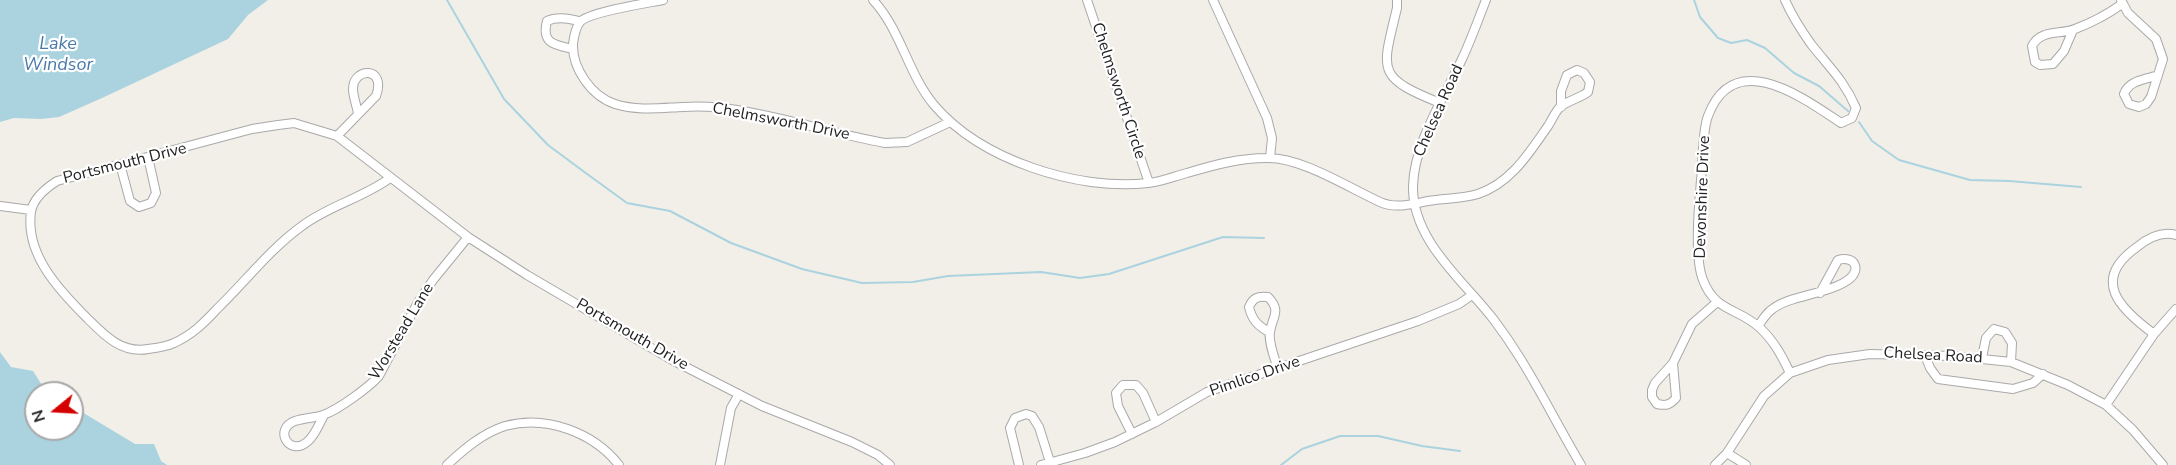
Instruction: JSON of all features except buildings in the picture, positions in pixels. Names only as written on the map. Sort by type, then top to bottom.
[{"type":"street","points":[[580,21],[574,35],[573,49],[554,45],[549,40],[546,28],[548,21],[552,19],[559,17],[580,21],[594,14],[663,0]]},
{"type":"street","points":[[873,0],[888,19],[920,85],[933,104],[950,122],[982,146],[1038,169],[1106,184],[1149,183],[1220,163],[1270,158],[1295,162],[1384,204],[1415,205],[1427,201],[1478,194],[1500,183],[1520,166],[1561,107],[1588,92],[1590,82],[1584,73],[1577,70],[1567,75],[1561,91],[1561,107]]},
{"type":"street","name":"Chelmsworth Circle","points":[[1087,0],[1149,183]]},
{"type":"street","points":[[1213,0],[1267,118],[1272,138],[1270,158]]},
{"type":"street","points":[[1397,0],[1385,60],[1390,74],[1399,85],[1440,103]]},
{"type":"street","name":"Chelsea Road","points":[[1486,0],[1417,160],[1413,186],[1415,205],[1424,229],[1448,268],[1494,320],[1520,358],[1581,465]]},
{"type":"street","name":"Devonshire Drive","points":[[1716,303],[1703,280],[1699,260],[1699,217],[1707,118],[1717,99],[1736,84],[1758,81],[1786,88],[1841,123],[1852,118],[1856,108],[1848,88],[1812,45],[1794,19],[1785,0]]},
{"type":"street","points":[[2073,30],[2064,51],[2053,63],[2040,65],[2035,62],[2031,46],[2035,40],[2043,35],[2073,30],[2113,10],[2122,2],[2128,13],[2156,39],[2163,59],[2158,75]]},
{"type":"street","name":"Chelmsworth Drive","points":[[573,49],[581,76],[596,91],[615,104],[648,109],[702,106],[737,110],[885,143],[908,142],[950,122]]},
{"type":"street","points":[[337,136],[376,96],[379,88],[376,76],[370,73],[363,74],[354,83],[358,114]]},
{"type":"street","name":"Portsmouth Drive","points":[[31,210],[42,191],[57,181],[252,129],[294,123],[337,136],[468,237],[527,275],[672,360],[762,406],[852,442],[878,455],[890,465]]},
{"type":"street","points":[[120,164],[130,201],[139,207],[151,203],[156,193],[148,157]]},
{"type":"street","points":[[1,205],[31,210],[32,235],[43,264],[61,292],[102,332],[120,346],[132,350],[144,350],[172,344],[197,329],[280,244],[303,225],[374,190],[390,178]]},
{"type":"street","points":[[2154,334],[2122,308],[2114,290],[2112,276],[2123,256],[2147,239],[2168,233],[2176,235]]},
{"type":"street","name":"Worstead Lane","points":[[324,415],[308,442],[290,446],[285,441],[283,434],[285,428],[292,422],[324,415],[371,384],[379,376],[417,304],[433,280],[468,237]]},
{"type":"street","points":[[1758,326],[1770,311],[1781,304],[1820,292],[1851,278],[1855,271],[1855,264],[1845,258],[1838,260],[1820,292]]},
{"type":"street","name":"Pimlico Drive","points":[[1046,464],[1085,453],[1132,434],[1207,393],[1418,321],[1459,304],[1472,295]]},
{"type":"street","points":[[1673,363],[1676,398],[1671,404],[1664,406],[1657,404],[1652,397],[1652,390],[1673,363],[1692,324],[1716,303],[1758,326],[1776,345],[1790,374]]},
{"type":"street","points":[[2106,405],[2154,334],[2176,309]]},
{"type":"street","points":[[1982,358],[1986,338],[1994,329],[2005,332],[2012,344],[2011,362]]},
{"type":"street","points":[[1269,332],[1278,369]]},
{"type":"street","name":"Chelsea Road","points":[[1715,465],[1727,453],[1764,396],[1790,374],[1828,360],[1860,355],[1925,355],[2011,362],[2043,374],[2106,405],[2133,430],[2158,463]]},
{"type":"street","points":[[1925,355],[1938,379],[2013,388],[2033,383],[2043,374]]},
{"type":"street","points":[[1132,434],[1118,406],[1116,393],[1123,385],[1136,385],[1143,393],[1156,422]]},
{"type":"street","points":[[720,465],[731,408],[739,394]]},
{"type":"street","points":[[1019,465],[1010,428],[1015,418],[1026,414],[1032,416],[1039,427],[1046,464]]},
{"type":"street","points":[[447,465],[482,437],[504,427],[524,423],[549,423],[578,433],[608,451],[619,465]]},
{"type":"street","points":[[1727,453],[1746,465]]},
{"type":"water","name":"Lake Windsor","points":[[0,0],[268,0],[248,15],[228,39],[102,98],[59,117],[14,118],[0,122]]},
{"type":"water","points":[[0,352],[11,367],[33,371],[39,381],[24,381],[24,441],[84,441],[84,413],[135,444],[154,444],[161,461],[167,465],[0,465]]},
{"type":"waterway","points":[[447,0],[504,99],[548,145],[627,203],[670,211],[731,243],[802,269],[862,283],[913,282],[948,276],[1041,272],[1080,278],[1109,274],[1223,237],[1264,238]]},
{"type":"waterway","points":[[1694,0],[1700,17],[1718,38],[1731,43],[1747,40],[1765,48],[1794,73],[1819,86],[1848,111]]},
{"type":"waterway","points":[[1859,122],[1872,141],[1899,160],[1970,180],[2081,187]]},
{"type":"waterway","points":[[1281,465],[1302,449],[1340,436],[1378,436],[1422,446],[1460,451]]}]
